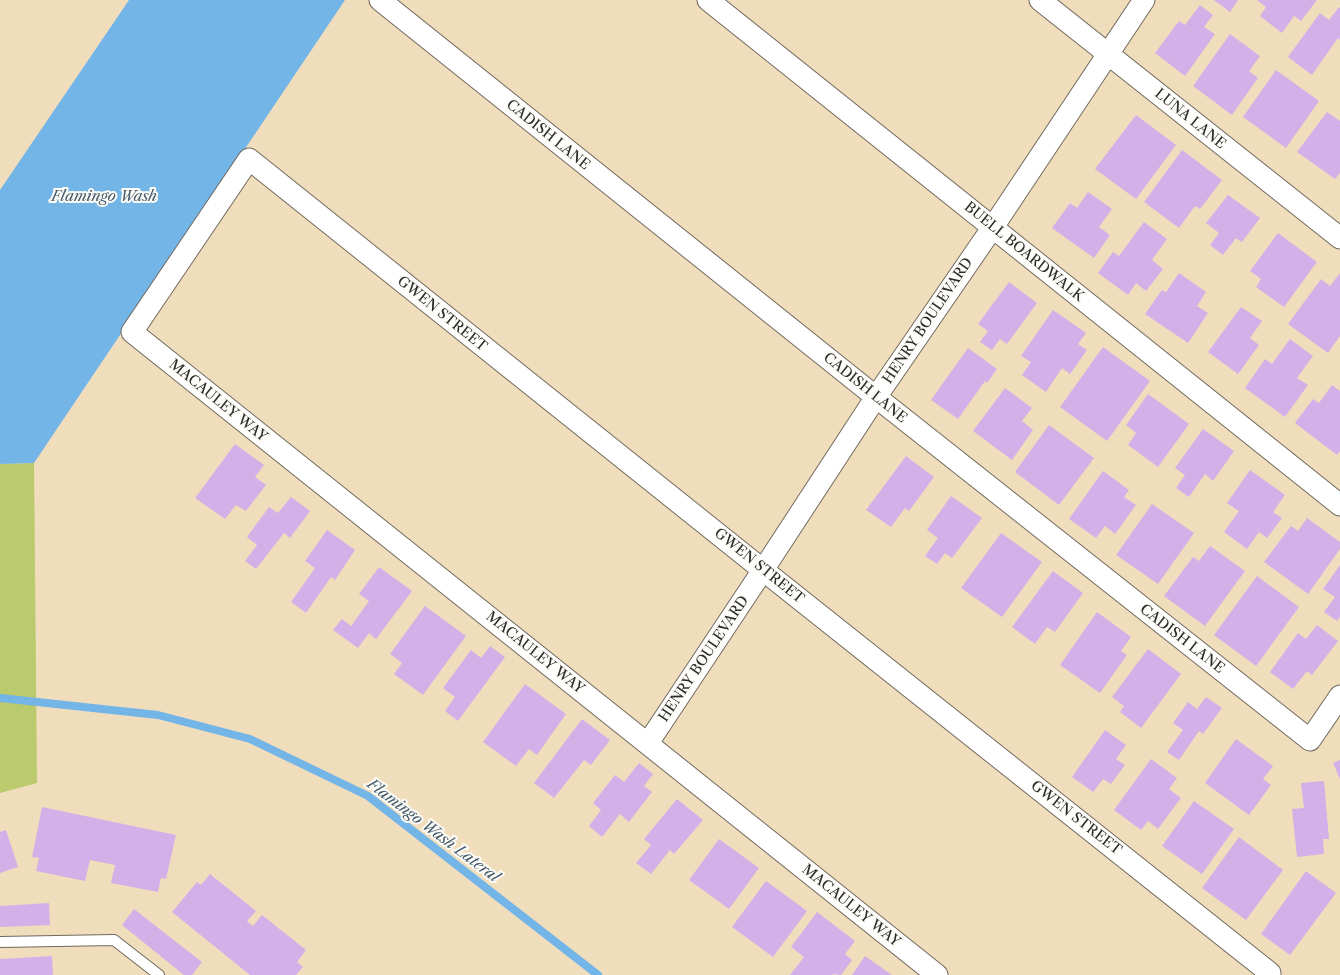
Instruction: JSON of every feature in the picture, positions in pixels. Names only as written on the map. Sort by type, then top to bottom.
[{"type":"street","name":"CADISH LANE","points":[[380,0],[876,397],[1310,740],[1340,696]]},
{"type":"street","name":"BUELL BOARDWALK","points":[[708,0],[1340,505]]},
{"type":"street","name":"LUNA LANE","points":[[1040,0],[1340,238]]},
{"type":"street","name":"HENRY BOULEVARD","points":[[648,743],[876,397],[993,227],[1144,0]]},
{"type":"street","name":"GWEN STREET","points":[[132,332],[249,159],[1269,974]]},
{"type":"street","name":"MACAULEY WAY","points":[[132,332],[937,975]]},
{"type":"lane","points":[[0,942],[114,940],[159,975]]},
{"type":"green space","points":[[34,463],[37,783],[0,793],[0,464]]},
{"type":"water","name":"Flamingo Wash","points":[[129,0],[345,0],[34,463],[0,464],[0,190]]},
{"type":"building","points":[[1214,0],[1238,0],[1230,12]]},
{"type":"building","points":[[1257,0],[1317,0],[1301,21],[1294,16],[1282,33],[1260,16],[1266,7]]},
{"type":"building","points":[[1200,5],[1213,15],[1204,27],[1215,34],[1185,76],[1155,53],[1179,21],[1185,25]]},
{"type":"building","points":[[1339,7],[1340,40],[1338,38],[1312,75],[1288,57],[1320,13],[1329,20]]},
{"type":"building","points":[[1230,34],[1260,56],[1249,71],[1258,78],[1232,115],[1193,86]]},
{"type":"building","points":[[1276,70],[1319,101],[1286,148],[1243,117]]},
{"type":"building","points":[[1327,112],[1340,121],[1340,173],[1335,179],[1297,152]]},
{"type":"building","points":[[1136,115],[1176,145],[1136,199],[1095,169]]},
{"type":"building","points":[[1182,150],[1222,180],[1200,209],[1195,206],[1179,228],[1144,202]]},
{"type":"building","points":[[1088,192],[1112,209],[1099,227],[1110,235],[1094,258],[1052,228],[1070,203],[1077,208]]},
{"type":"building","points":[[1228,195],[1260,218],[1242,242],[1236,238],[1223,255],[1210,245],[1219,233],[1206,223]]},
{"type":"building","points":[[1144,222],[1167,239],[1152,260],[1163,269],[1146,291],[1136,283],[1128,295],[1098,273],[1113,252],[1119,256]]},
{"type":"building","points":[[1278,233],[1317,262],[1284,307],[1256,287],[1261,279],[1250,271]]},
{"type":"building","points":[[1179,273],[1206,292],[1197,306],[1208,313],[1188,343],[1145,314],[1162,290],[1166,292]]},
{"type":"building","points":[[1340,273],[1340,336],[1328,353],[1288,324],[1321,279],[1330,286]]},
{"type":"building","points":[[1009,282],[1037,303],[1007,344],[1000,339],[992,350],[980,342],[988,331],[978,324]]},
{"type":"building","points":[[1241,307],[1262,321],[1250,338],[1259,345],[1238,374],[1208,352]]},
{"type":"building","points":[[1053,310],[1086,333],[1078,344],[1087,350],[1070,374],[1062,368],[1046,392],[1022,375],[1031,362],[1021,356]]},
{"type":"building","points":[[1290,339],[1313,356],[1297,378],[1308,385],[1285,417],[1245,388],[1265,359],[1272,364]]},
{"type":"building","points":[[1103,347],[1150,381],[1107,441],[1060,407]]},
{"type":"building","points":[[968,348],[997,369],[987,383],[985,381],[958,419],[931,400]]},
{"type":"building","points":[[1332,385],[1340,391],[1340,451],[1337,455],[1295,423],[1313,399],[1319,403]]},
{"type":"building","points":[[1005,388],[1032,408],[1022,421],[1033,430],[1012,460],[973,431]]},
{"type":"building","points":[[1148,394],[1189,424],[1158,467],[1128,445],[1136,433],[1126,425]]},
{"type":"building","points":[[1049,425],[1094,458],[1059,505],[1015,472]]},
{"type":"building","points":[[1203,429],[1234,451],[1213,481],[1205,474],[1189,497],[1176,488],[1185,475],[1175,468]]},
{"type":"building","points":[[235,444],[264,465],[255,477],[266,485],[246,511],[236,505],[225,519],[195,498]]},
{"type":"building","points":[[906,456],[934,477],[909,511],[905,508],[891,527],[866,510]]},
{"type":"building","points":[[1250,470],[1285,495],[1273,512],[1282,518],[1267,538],[1259,532],[1247,549],[1224,532],[1239,511],[1227,503]]},
{"type":"building","points":[[1103,471],[1129,490],[1124,497],[1136,505],[1115,534],[1105,526],[1096,538],[1069,519]]},
{"type":"building","points":[[951,496],[982,518],[952,558],[945,553],[937,564],[925,556],[938,538],[927,530]]},
{"type":"building","points":[[291,497],[310,511],[290,538],[284,533],[256,569],[245,561],[257,545],[247,537],[269,507],[278,513]]},
{"type":"building","points":[[1152,504],[1194,533],[1158,584],[1116,555]]},
{"type":"building","points":[[1307,518],[1340,542],[1340,549],[1308,594],[1264,562],[1291,526],[1298,531]]},
{"type":"building","points":[[327,530],[355,550],[335,580],[331,577],[306,613],[291,602],[315,568],[305,561]]},
{"type":"building","points":[[1001,533],[1042,562],[1002,617],[961,588]]},
{"type":"building","points":[[1210,546],[1245,571],[1205,626],[1164,596],[1193,557],[1199,561]]},
{"type":"building","points":[[1340,565],[1340,617],[1337,621],[1324,612],[1335,597],[1323,589]]},
{"type":"building","points":[[379,567],[412,591],[376,639],[369,633],[358,648],[333,630],[342,619],[351,626],[369,601],[359,594]]},
{"type":"building","points":[[1053,571],[1083,593],[1055,632],[1047,627],[1035,644],[1012,627]]},
{"type":"building","points":[[1257,576],[1299,607],[1256,666],[1214,635]]},
{"type":"building","points":[[425,606],[466,636],[423,695],[394,674],[402,663],[390,654]]},
{"type":"building","points":[[1097,612],[1131,637],[1121,651],[1127,655],[1100,693],[1060,665]]},
{"type":"building","points":[[1317,625],[1338,641],[1312,675],[1307,671],[1293,689],[1270,672],[1298,633],[1306,639]]},
{"type":"building","points":[[490,646],[505,657],[458,721],[445,711],[455,697],[443,688],[471,650],[481,658]]},
{"type":"building","points":[[1148,649],[1181,674],[1141,728],[1120,712],[1124,706],[1112,697]]},
{"type":"building","points":[[525,684],[566,714],[537,755],[529,749],[516,766],[483,742]]},
{"type":"building","points":[[1206,697],[1222,708],[1203,734],[1199,731],[1179,760],[1167,752],[1183,730],[1173,723],[1188,702],[1197,709]]},
{"type":"building","points":[[582,719],[610,740],[591,765],[584,760],[554,798],[534,783]]},
{"type":"building","points":[[1105,730],[1126,745],[1116,759],[1125,765],[1111,784],[1103,779],[1093,792],[1072,777]]},
{"type":"building","points":[[1236,739],[1273,766],[1263,779],[1271,785],[1249,815],[1205,783]]},
{"type":"building","points":[[1151,759],[1177,778],[1169,789],[1181,798],[1158,829],[1148,821],[1141,830],[1114,810]]},
{"type":"building","points":[[1340,760],[1340,779],[1333,763]]},
{"type":"building","points":[[639,763],[653,774],[644,786],[652,792],[629,822],[620,814],[602,837],[589,826],[601,810],[593,803],[615,775],[624,782]]},
{"type":"building","points":[[1324,781],[1329,839],[1323,839],[1324,854],[1297,857],[1292,809],[1304,808],[1301,783]]},
{"type":"building","points":[[677,799],[703,820],[674,854],[670,850],[651,874],[636,863],[651,845],[644,839]]},
{"type":"building","points":[[1194,801],[1234,829],[1202,874],[1162,846]]},
{"type":"building","points":[[42,807],[176,835],[166,879],[161,878],[158,892],[111,883],[115,865],[90,860],[85,881],[36,871],[39,858],[32,857]]},
{"type":"building","points":[[6,830],[18,867],[0,873],[0,832]]},
{"type":"building","points":[[1239,837],[1283,870],[1246,920],[1202,888]]},
{"type":"building","points":[[719,839],[759,868],[729,909],[689,880]]},
{"type":"building","points":[[1306,871],[1336,893],[1290,955],[1261,934]]},
{"type":"building","points":[[210,874],[256,911],[247,921],[253,926],[262,915],[306,950],[297,962],[303,967],[296,975],[250,975],[172,912],[197,882],[201,885]]},
{"type":"building","points":[[766,881],[807,911],[773,957],[732,927]]},
{"type":"building","points":[[49,903],[50,925],[0,927],[0,906]]},
{"type":"building","points":[[134,909],[202,962],[192,975],[184,975],[122,925]]},
{"type":"building","points":[[817,912],[855,941],[845,954],[852,960],[841,975],[790,975],[804,957],[791,947]]},
{"type":"building","points":[[52,956],[53,975],[0,975],[0,959]]},
{"type":"building","points":[[865,956],[892,975],[852,975]]},
{"type":"waterway","name":"Flamingo Wash Lateral","points":[[0,698],[158,715],[250,739],[368,796],[598,975]]}]
